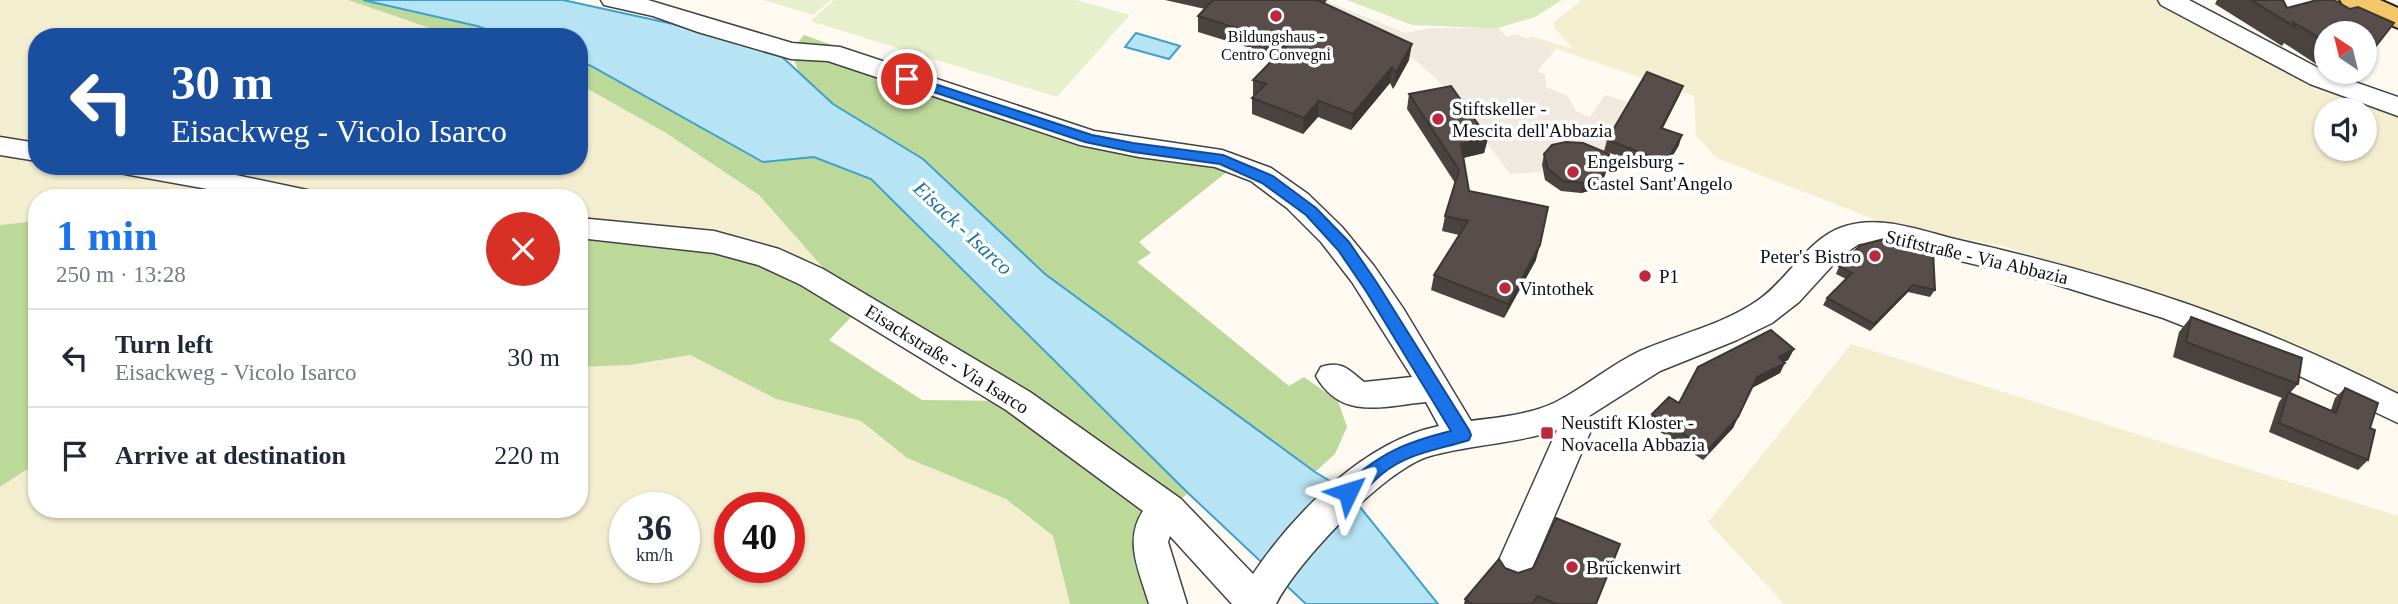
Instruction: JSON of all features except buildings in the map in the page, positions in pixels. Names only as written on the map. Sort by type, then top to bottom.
[{"type":"main road","points":[[2355,0],[2398,19]]},
{"type":"street","points":[[614,0],[660,10],[707,27],[791,51],[831,54],[1090,139],[1133,148],[1223,159],[1249,170],[1311,212],[1343,246],[1404,338],[1462,435]]},
{"type":"street","points":[[2170,0],[2319,78],[2398,107]]},
{"type":"street","points":[[2249,0],[2283,3],[2313,0]]},
{"type":"street","points":[[0,146],[28,151]]},
{"type":"street","points":[[188,175],[262,189]]},
{"type":"street","name":"Eisackstraße - Via Isarco","points":[[588,229],[715,242],[754,253],[812,276],[1018,401],[1168,510],[1238,586],[1260,596]]},
{"type":"street","name":"Stiftstraße - Via Abbazia","points":[[1260,596],[1348,492],[1377,467],[1412,447],[1462,435],[1525,426],[1571,411],[1646,363],[1751,320],[1788,294],[1841,240],[1865,233],[1988,256],[2092,283],[2190,316],[2298,359],[2398,410]]},
{"type":"street","points":[[1333,376],[1358,396],[1434,388]]},
{"type":"street","points":[[1515,567],[1575,428],[1571,411]]},
{"type":"street","points":[[1168,510],[1154,524],[1150,542],[1168,604]]},
{"type":"shaded area","points":[[0,0],[348,0],[430,28],[28,28],[28,175],[588,175],[588,89],[666,133],[759,195],[834,280],[758,260],[588,239],[588,189],[28,189],[28,222],[0,225]]},
{"type":"shaded area","points":[[1582,0],[2155,0],[2314,81],[2314,84],[2351,98],[2314,98],[2314,161],[2377,161],[2377,107],[2398,115],[2398,402],[2305,354],[2153,292],[1999,245],[1892,226],[1716,158],[1696,135],[1694,96],[1528,39],[1532,36],[1573,49],[1555,29],[1554,22]]},
{"type":"shaded area","points":[[1326,1],[1406,33],[1431,28],[1498,28],[1507,37],[1515,34],[1556,49],[1537,71],[1545,74],[1546,87],[1568,96],[1576,111],[1590,117],[1605,95],[1631,103],[1597,162],[1542,165],[1542,172],[1510,174],[1445,87],[1415,60],[1320,11]]},
{"type":"shaded area","points":[[1851,344],[2398,516],[2398,604],[1784,604],[1708,522]]},
{"type":"shaded area","points":[[690,355],[776,399],[861,421],[907,458],[1006,499],[1053,537],[1070,604],[0,604],[0,487],[28,469],[28,518],[588,518],[588,367],[630,365]]},
{"type":"green space","points":[[348,0],[363,0],[483,28],[430,28]]},
{"type":"green space","points":[[763,0],[831,0],[813,15]]},
{"type":"green space","points":[[834,0],[1076,0],[1130,15],[1057,97],[810,21]]},
{"type":"green space","points":[[1347,0],[1562,0],[1535,17],[1498,28],[1484,28],[1412,25]]},
{"type":"green space","points":[[804,35],[946,86],[1111,138],[1235,153],[1228,171],[1139,242],[1151,253],[1137,262],[1289,386],[1304,377],[1338,401],[1347,427],[1335,454],[1315,472],[1045,274],[923,159],[833,104],[800,76],[791,51]]},
{"type":"green space","points":[[588,65],[763,162],[814,157],[871,179],[1188,493],[1168,510],[1168,604],[1070,604],[1053,536],[1006,499],[907,458],[861,421],[776,399],[690,355],[630,365],[588,367],[588,239],[758,260],[833,279],[759,195],[666,133],[588,89]],"holes":[[[862,306],[1016,401],[922,400],[829,340]]]},
{"type":"green space","points":[[28,222],[28,469],[0,487],[0,225]]},
{"type":"water","name":"Eisack - Isarco","points":[[363,0],[563,0],[673,24],[780,55],[833,104],[923,159],[1045,274],[1315,472],[1348,492],[1438,604],[1306,604],[1188,493],[871,179],[814,157],[763,162],[588,65],[588,28],[477,26]]},
{"type":"water","points":[[1136,33],[1180,46],[1169,59],[1125,47]]},
{"type":"place","name":"Bildungshaus - Centro Convegni","points":[[1276,16]]},
{"type":"place","name":"Stiftskeller - Mescita dell'Abbazia","points":[[1438,119]]},
{"type":"place","name":"Engelsburg - Castel Sant'Angelo","points":[[1573,172]]},
{"type":"place","name":"Peter's Bistro","points":[[1875,256]]},
{"type":"place","name":"P1","points":[[1645,276]]},
{"type":"place","name":"Vintothek","points":[[1505,288]]},
{"type":"place","name":"Neustift Kloster - Novacella Abbazia","points":[[1547,433]]},
{"type":"place","name":"Brückenwirt","points":[[1572,567]]},
{"type":"route","points":[[907,79],[1090,139],[1133,148],[1223,159],[1268,180],[1311,212],[1343,246],[1372,287],[1462,435],[1412,447],[1377,467],[1348,492]]}]
